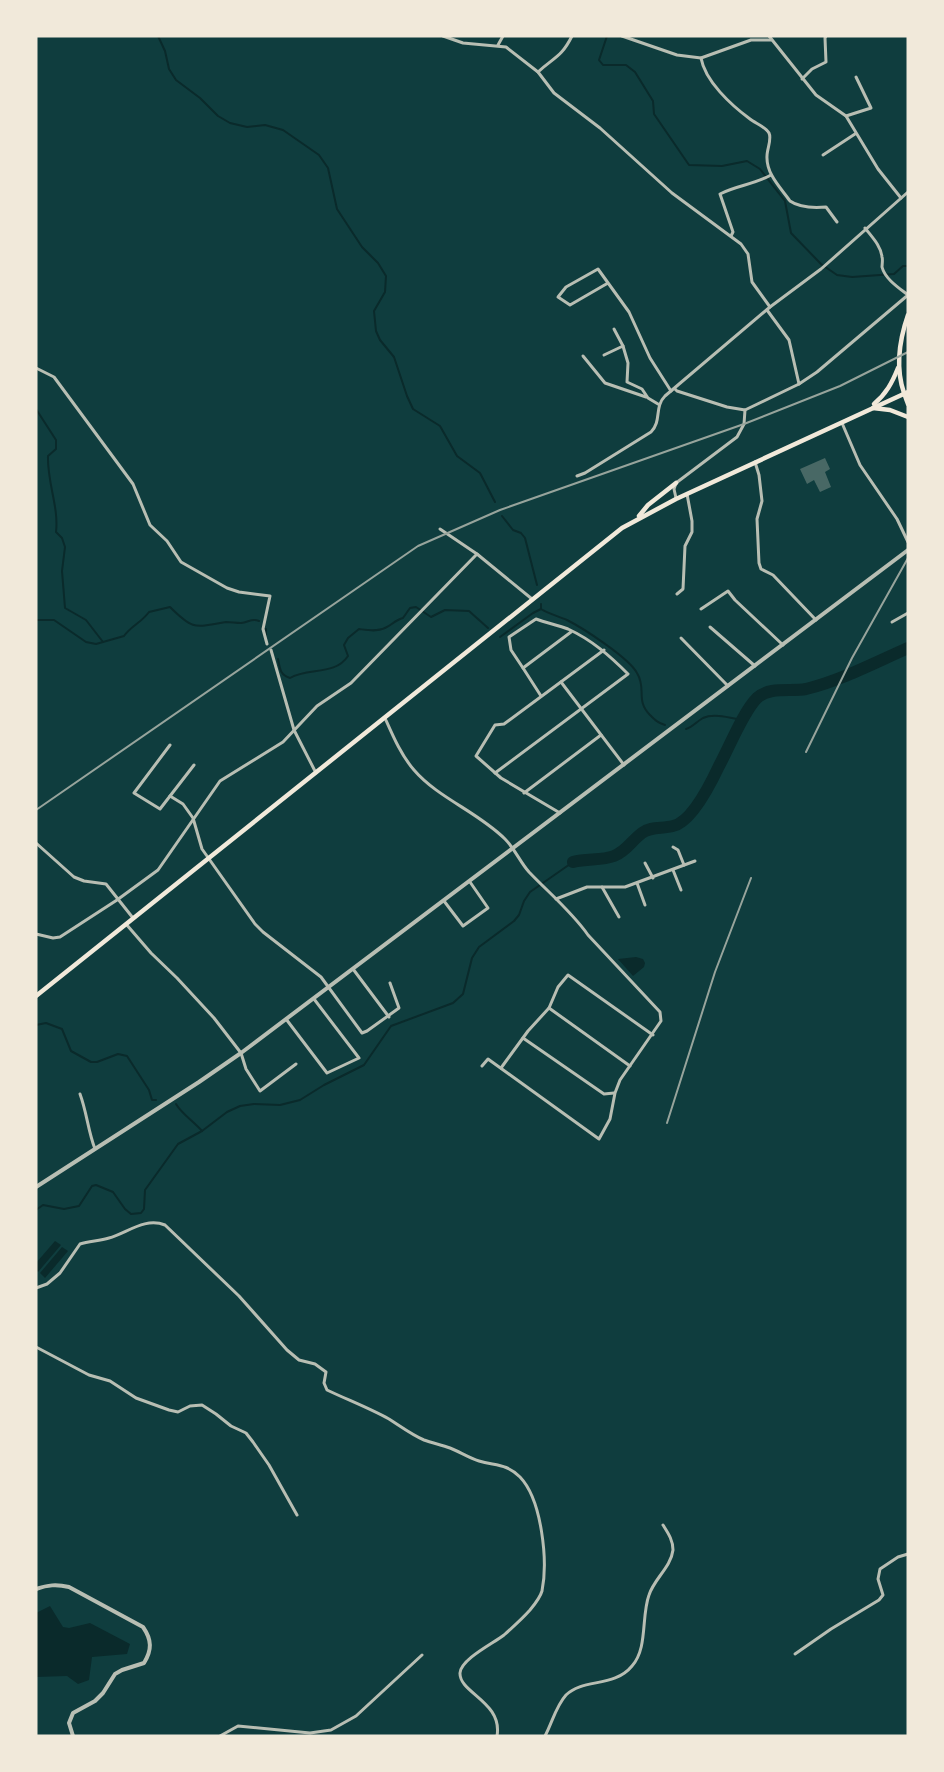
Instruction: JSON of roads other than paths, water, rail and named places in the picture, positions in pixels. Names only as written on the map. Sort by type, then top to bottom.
[{"type":"main road","points":[[870,408],[893,382],[898,368],[900,345],[908,315]]},
{"type":"main road","points":[[898,368],[908,404]]},
{"type":"main road","points":[[36,996],[622,528],[676,499],[906,392]]},
{"type":"main road","points":[[870,408],[890,410],[908,417]]},
{"type":"main road","points":[[638,518],[648,505],[676,483]]},
{"type":"street","points":[[443,36],[463,43],[506,47],[538,72],[554,93],[600,128],[672,193],[741,244],[748,254],[752,282],[789,340],[799,384]]},
{"type":"street","points":[[498,45],[503,36]]},
{"type":"street","points":[[538,72],[560,56],[572,36]]},
{"type":"street","points":[[622,36],[677,55],[701,58],[751,40],[771,40]]},
{"type":"street","points":[[769,36],[816,95],[846,116],[878,169],[901,198]]},
{"type":"street","points":[[802,79],[812,69],[826,62],[826,36]]},
{"type":"street","points":[[701,58],[703,69],[726,97],[748,118],[768,131],[770,135],[767,162],[771,175],[794,204],[812,208],[826,207],[837,222]]},
{"type":"street","points":[[846,116],[871,108],[856,77]]},
{"type":"street","points":[[823,155],[855,134]]},
{"type":"street","points":[[731,236],[733,232],[720,194],[733,188],[758,183],[771,175]]},
{"type":"street","points":[[577,476],[651,432],[658,423],[658,404],[675,388],[769,308],[821,269],[908,192]]},
{"type":"street","points":[[675,388],[677,391],[727,407],[745,410],[799,384],[817,372],[908,295],[888,277],[882,266],[883,258],[880,248],[865,228]]},
{"type":"street","points":[[608,283],[570,305],[558,297],[566,287],[598,268],[629,312],[650,358],[671,392]]},
{"type":"street","points":[[614,328],[628,363],[627,382],[642,389],[648,398]]},
{"type":"street","points":[[604,355],[623,346]]},
{"type":"street","points":[[583,356],[604,383],[648,398],[658,404]]},
{"type":"street","points":[[37,370],[54,377],[87,425],[133,484],[150,525],[167,541],[181,562],[227,588],[270,596],[264,622],[264,638],[267,644]]},
{"type":"street","points":[[676,499],[674,489],[676,483],[737,437],[744,424],[745,410]]},
{"type":"street","points":[[841,422],[860,465],[897,519],[908,542]]},
{"type":"street","points":[[755,462],[762,501],[757,519],[761,569],[773,576],[816,620]]},
{"type":"street","points":[[677,594],[683,589],[685,546],[692,532],[687,494]]},
{"type":"street","points":[[440,529],[477,554],[532,599]]},
{"type":"street","points":[[36,1188],[241,1053],[908,550]]},
{"type":"street","points":[[36,934],[53,938],[60,937],[158,870],[220,781],[283,742],[317,706],[351,683],[477,554]]},
{"type":"street","points":[[701,609],[728,591],[783,645]]},
{"type":"street","points":[[892,621],[908,613]]},
{"type":"street","points":[[495,773],[628,674],[604,650],[572,631],[536,619],[509,637],[511,650],[541,696]]},
{"type":"street","points":[[710,627],[755,666]]},
{"type":"street","points":[[523,668],[572,631]]},
{"type":"street","points":[[681,638],[728,687]]},
{"type":"street","points":[[561,813],[524,793],[495,773],[476,756],[495,725],[504,724],[604,650]]},
{"type":"street","points":[[271,651],[294,730],[316,773]]},
{"type":"street","points":[[561,682],[624,765]]},
{"type":"street","points":[[384,717],[403,756],[413,770],[423,780],[486,823],[514,849],[522,864],[660,1012],[661,1021],[653,1035],[620,1080],[610,1119],[599,1139],[488,1059],[482,1066]]},
{"type":"street","points":[[524,793],[601,735]]},
{"type":"street","points":[[170,745],[134,793],[160,809],[194,765]]},
{"type":"street","points":[[170,796],[183,804],[193,818],[202,849],[263,933],[321,977],[362,1033],[389,1017],[399,1008],[390,983]]},
{"type":"street","points":[[36,843],[74,877],[106,884],[133,918]]},
{"type":"street","points":[[673,847],[678,850],[684,866]]},
{"type":"street","points":[[556,899],[587,887],[625,886],[637,883],[695,861]]},
{"type":"street","points":[[645,863],[653,878]]},
{"type":"street","points":[[673,870],[681,890]]},
{"type":"street","points":[[444,901],[463,927],[488,908],[470,882]]},
{"type":"street","points":[[637,883],[645,905]]},
{"type":"street","points":[[602,887],[619,917]]},
{"type":"street","points":[[126,924],[214,1018],[241,1053],[246,1069],[260,1090],[296,1064]]},
{"type":"street","points":[[353,969],[389,1017]]},
{"type":"street","points":[[501,1068],[549,1008],[558,987],[568,975],[653,1035]]},
{"type":"street","points":[[286,1019],[327,1073],[359,1058],[314,999]]},
{"type":"street","points":[[549,1008],[630,1066]]},
{"type":"street","points":[[523,1038],[604,1094],[615,1093]]},
{"type":"street","points":[[81,1094],[89,1120],[88,1130],[95,1149]]},
{"type":"street","points":[[36,1288],[47,1284],[60,1274],[80,1244],[108,1238],[139,1225],[155,1222],[165,1224],[239,1296],[287,1350],[299,1360],[315,1364],[326,1372],[324,1383],[327,1390],[387,1418],[423,1439],[480,1462],[500,1465],[520,1477],[532,1497],[541,1531],[544,1553],[541,1593],[536,1604],[526,1615],[471,1658],[460,1672],[462,1680],[494,1714],[498,1725],[497,1736]]},
{"type":"street","points":[[36,1347],[89,1376],[110,1381],[136,1398],[178,1412],[190,1406],[202,1405],[231,1426],[246,1433],[269,1466],[297,1515]]},
{"type":"street","points":[[545,1736],[559,1705],[571,1691],[611,1681],[634,1664],[641,1645],[644,1613],[649,1594],[671,1558],[673,1550],[671,1537],[663,1525]]},
{"type":"street","points":[[795,1654],[879,1600],[882,1594],[878,1579],[880,1569],[898,1557],[908,1554]]},
{"type":"street","points":[[36,1589],[58,1584],[69,1587],[143,1627],[149,1636],[151,1646],[144,1663],[115,1674],[95,1701],[73,1713],[69,1723],[73,1736]]},
{"type":"street","points":[[220,1736],[238,1726],[310,1733],[331,1730],[356,1716],[422,1655]]},
{"type":"water","points":[[636,957],[643,959],[645,963],[644,967],[633,976],[618,959]]},
{"type":"water","points":[[55,1241],[61,1245],[38,1272],[36,1263]]},
{"type":"water","points":[[62,1247],[68,1251],[45,1278],[40,1273]]},
{"type":"water","points":[[50,1606],[63,1627],[69,1628],[90,1623],[130,1644],[127,1654],[92,1657],[89,1680],[78,1684],[67,1676],[36,1677],[36,1613]]},
{"type":"waterway","points":[[158,36],[165,51],[169,69],[176,80],[200,98],[218,116],[230,123],[247,127],[265,125],[283,130],[319,155],[328,168],[337,209],[362,247],[378,263],[386,276],[385,292],[374,311],[376,331],[380,340],[394,357],[413,409],[440,426],[457,456],[480,473],[495,502]]},
{"type":"waterway","points":[[607,36],[599,60],[603,65],[626,65],[635,72],[653,101],[654,114],[689,165],[722,166],[747,161],[760,169],[785,201],[791,233],[821,264],[837,275],[852,277],[894,274],[903,266],[908,266]]},
{"type":"waterway","points":[[36,409],[56,440],[56,449],[48,456],[48,466],[56,513],[56,532],[62,538],[65,547],[62,571],[65,608],[86,620],[103,642]]},
{"type":"waterway","points":[[502,516],[513,530],[521,533],[525,538],[537,585]]},
{"type":"waterway","points":[[541,604],[541,609],[584,630],[625,660],[640,679],[642,699],[646,710],[655,720],[665,725]]},
{"type":"waterway","points":[[36,620],[54,620],[86,642],[96,644],[124,636],[149,612],[170,607],[190,624],[201,626],[226,622],[259,621]]},
{"type":"waterway","points":[[278,659],[282,673],[290,678],[329,669],[343,662],[348,656],[344,645],[348,638],[359,629],[382,629],[403,618],[410,608],[416,607],[431,617],[445,610],[469,611],[488,628]]},
{"type":"waterway","points":[[500,637],[541,609]]},
{"type":"waterway","points":[[266,629],[266,638]]},
{"type":"waterway","points":[[573,862],[614,856],[645,831],[673,826],[687,817],[706,791],[747,712],[762,694],[806,689],[832,681],[908,648]]},
{"type":"waterway","points":[[686,729],[703,718],[712,716],[743,720]]},
{"type":"waterway","points":[[36,1210],[43,1205],[64,1209],[79,1206],[92,1186],[96,1185],[113,1192],[131,1214],[141,1213],[144,1209],[145,1190],[178,1144],[240,1106],[280,1105],[300,1100],[364,1065],[391,1026],[453,1003],[463,994],[472,958],[479,947],[514,921],[530,892],[573,862]]},
{"type":"waterway","points":[[36,1025],[46,1023],[62,1029],[71,1051],[91,1062],[118,1054],[127,1056],[149,1090],[152,1100],[156,1100]]},
{"type":"waterway","points":[[176,1104],[202,1131]]},
{"type":"railway","points":[[36,810],[418,546],[500,510],[744,424],[840,386],[908,352]]},
{"type":"railway","points":[[806,752],[852,658],[908,558]]},
{"type":"railway","points":[[667,1123],[715,972],[751,878]]}]
